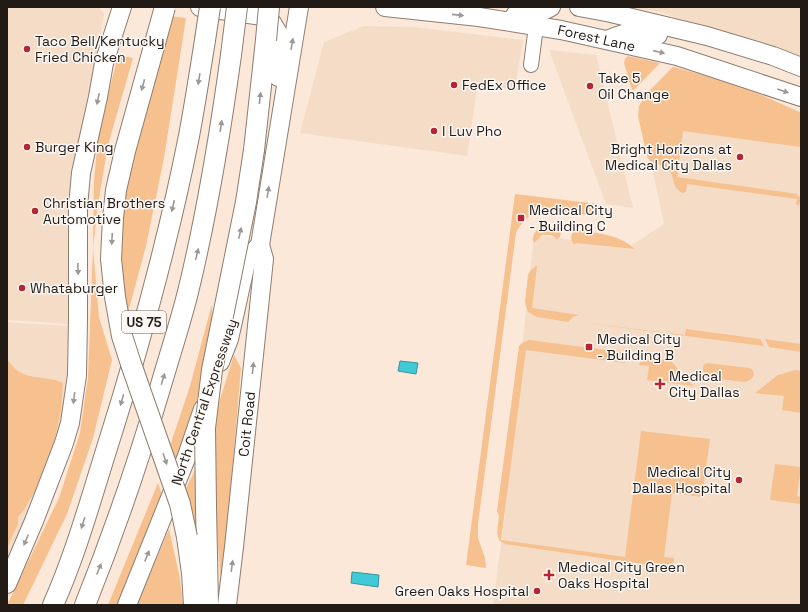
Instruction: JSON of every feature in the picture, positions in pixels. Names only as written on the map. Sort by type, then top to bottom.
[{"type":"highway","points":[[165,7],[120,170],[114,211],[112,259],[115,297],[122,336],[180,504],[188,537],[194,605]]},
{"type":"highway","name":"US 75","points":[[53,602],[71,558],[114,426],[154,287],[189,135],[210,7]]},
{"type":"highway","name":"US 75","points":[[85,605],[133,476],[188,293],[213,172],[237,7]]},
{"type":"highway","points":[[208,605],[205,428],[212,370],[246,202],[254,150],[270,7]]},
{"type":"main road","points":[[108,7],[110,25],[109,52]]},
{"type":"main road","points":[[109,52],[122,7]]},
{"type":"main road","points":[[7,584],[34,521],[64,443],[70,423],[77,375],[78,206],[81,173],[104,63],[125,14],[131,7]]},
{"type":"main road","points":[[200,7],[262,16],[272,23],[278,33],[279,124]]},
{"type":"main road","points":[[260,245],[299,7]]},
{"type":"main road","name":"Forest Lane","points":[[385,7],[478,17],[561,30],[677,56],[801,97]]},
{"type":"main road","points":[[478,17],[535,15],[551,7]]},
{"type":"main road","points":[[557,7],[557,16],[561,30]]},
{"type":"main road","name":"Forest Lane","points":[[579,7],[611,13],[707,36],[753,49],[801,66]]},
{"type":"main road","points":[[607,40],[626,32],[640,31],[706,47],[719,49],[753,49]]},
{"type":"main road","name":"North Central Expressway","points":[[127,605],[187,456],[229,339],[247,258],[260,245]]},
{"type":"main road","name":"Coit Road","points":[[226,605],[234,547],[264,259],[260,245]]},
{"type":"street","points":[[531,65],[536,26]]},
{"type":"shaded area","points":[[7,7],[99,7],[104,14],[92,83],[70,324],[7,320]]},
{"type":"shaded area","points":[[630,7],[801,7],[801,58],[753,41],[659,12]]},
{"type":"shaded area","points":[[169,16],[186,18],[164,158],[146,246],[126,320],[118,265],[120,203]]},
{"type":"shaded area","points":[[364,26],[413,27],[523,40],[515,88],[477,89],[467,156],[300,133],[324,42]]},
{"type":"shaded area","points":[[549,50],[596,55],[633,208],[606,204]]},
{"type":"shaded area","points":[[118,55],[133,58],[108,145],[98,204],[93,248],[94,181],[98,136]]},
{"type":"shaded area","points":[[628,56],[660,63],[634,90],[632,90],[624,63]]},
{"type":"shaded area","name":"Medical City Dallas","points":[[673,66],[705,74],[761,93],[801,112],[801,605],[493,605],[504,521],[534,235],[629,247],[664,224],[639,108],[646,93]]},
{"type":"shaded area","points":[[673,67],[750,90],[801,113],[801,147],[683,131],[677,177],[798,194],[797,196],[801,197],[799,206],[796,204],[797,199],[687,184],[686,192],[682,193],[674,184],[672,175],[668,169],[654,164],[649,160],[638,116],[639,106],[647,94]]},
{"type":"shaded area","points":[[515,194],[598,204],[597,216],[557,211],[543,211],[536,213],[531,215],[521,225],[516,233],[478,524],[478,538],[485,558],[486,568],[466,565]]},
{"type":"shaded area","points":[[541,227],[558,228],[561,232],[560,237],[557,239],[551,235],[542,235],[534,243],[534,234]]},
{"type":"shaded area","points":[[573,230],[598,233],[613,237],[635,249],[576,243],[573,244],[571,238]]},
{"type":"shaded area","points":[[93,248],[99,317],[112,360],[93,438],[67,514],[23,605],[7,605],[59,498],[80,433],[88,377]]},
{"type":"shaded area","points":[[536,266],[532,308],[579,315],[573,317],[568,322],[537,317],[528,312],[525,302],[528,275]]},
{"type":"shaded area","points":[[212,304],[212,319],[199,400],[176,465],[169,449],[190,386]]},
{"type":"shaded area","points":[[7,322],[70,326],[65,409],[61,430],[7,566]]},
{"type":"shaded area","points":[[578,322],[685,335],[686,329],[760,339],[764,346]]},
{"type":"shaded area","points":[[765,339],[801,344],[801,352],[769,347]]},
{"type":"shaded area","points":[[529,340],[621,352],[624,355],[625,363],[526,350],[501,540],[625,557],[641,431],[710,439],[702,497],[672,493],[664,557],[674,558],[673,566],[670,568],[505,544],[499,540],[497,533],[499,516],[497,511],[519,346]]},
{"type":"shaded area","points":[[234,355],[241,368],[221,584],[213,454],[217,409]]},
{"type":"shaded area","points":[[644,357],[671,361],[694,386],[647,380],[649,366],[639,365]]},
{"type":"shaded area","points":[[7,359],[18,371],[23,374],[52,379],[63,383],[61,410],[46,472],[24,510],[18,517],[18,524],[7,548]]},
{"type":"shaded area","points":[[708,363],[749,368],[752,369],[754,374],[751,379],[746,382],[711,377],[704,373],[703,369],[704,364]]},
{"type":"shaded area","points":[[795,370],[801,371],[801,413],[782,410],[784,396],[755,393],[778,375]]},
{"type":"shaded area","points":[[775,464],[801,467],[797,496],[801,497],[801,504],[770,500]]},
{"type":"shaded area","points":[[197,466],[199,542],[185,490]]},
{"type":"shaded area","points":[[158,483],[162,495],[117,605],[108,605]]},
{"type":"shaded area","points":[[169,529],[180,579],[183,605],[137,605]]},
{"type":"water","points":[[400,361],[418,363],[416,374],[398,371]]},
{"type":"water","points":[[352,572],[379,575],[378,587],[351,583]]},
{"type":"place","name":"Taco Bell/Kentucky Fried Chicken","points":[[27,49]]},
{"type":"place","name":"FedEx Office","points":[[454,85]]},
{"type":"place","name":"Take 5 Oil Change","points":[[590,86]]},
{"type":"place","name":"I Luv Pho","points":[[434,131]]},
{"type":"place","name":"Burger King","points":[[27,147]]},
{"type":"place","name":"Bright Horizons at Medical City Dallas","points":[[740,157]]},
{"type":"place","name":"Christian Brothers Automotive","points":[[35,211]]},
{"type":"place","name":"Medical City - Building C","points":[[521,218]]},
{"type":"place","name":"Whataburger","points":[[22,288]]},
{"type":"place","name":"Medical City - Building B","points":[[589,347]]},
{"type":"place","name":"Medical City Dallas","points":[[660,384]]},
{"type":"place","name":"Medical City Dallas Hospital","points":[[739,480]]},
{"type":"place","name":"Medical City Green Oaks Hospital","points":[[549,575]]},
{"type":"place","name":"Green Oaks Hospital","points":[[537,591]]}]
